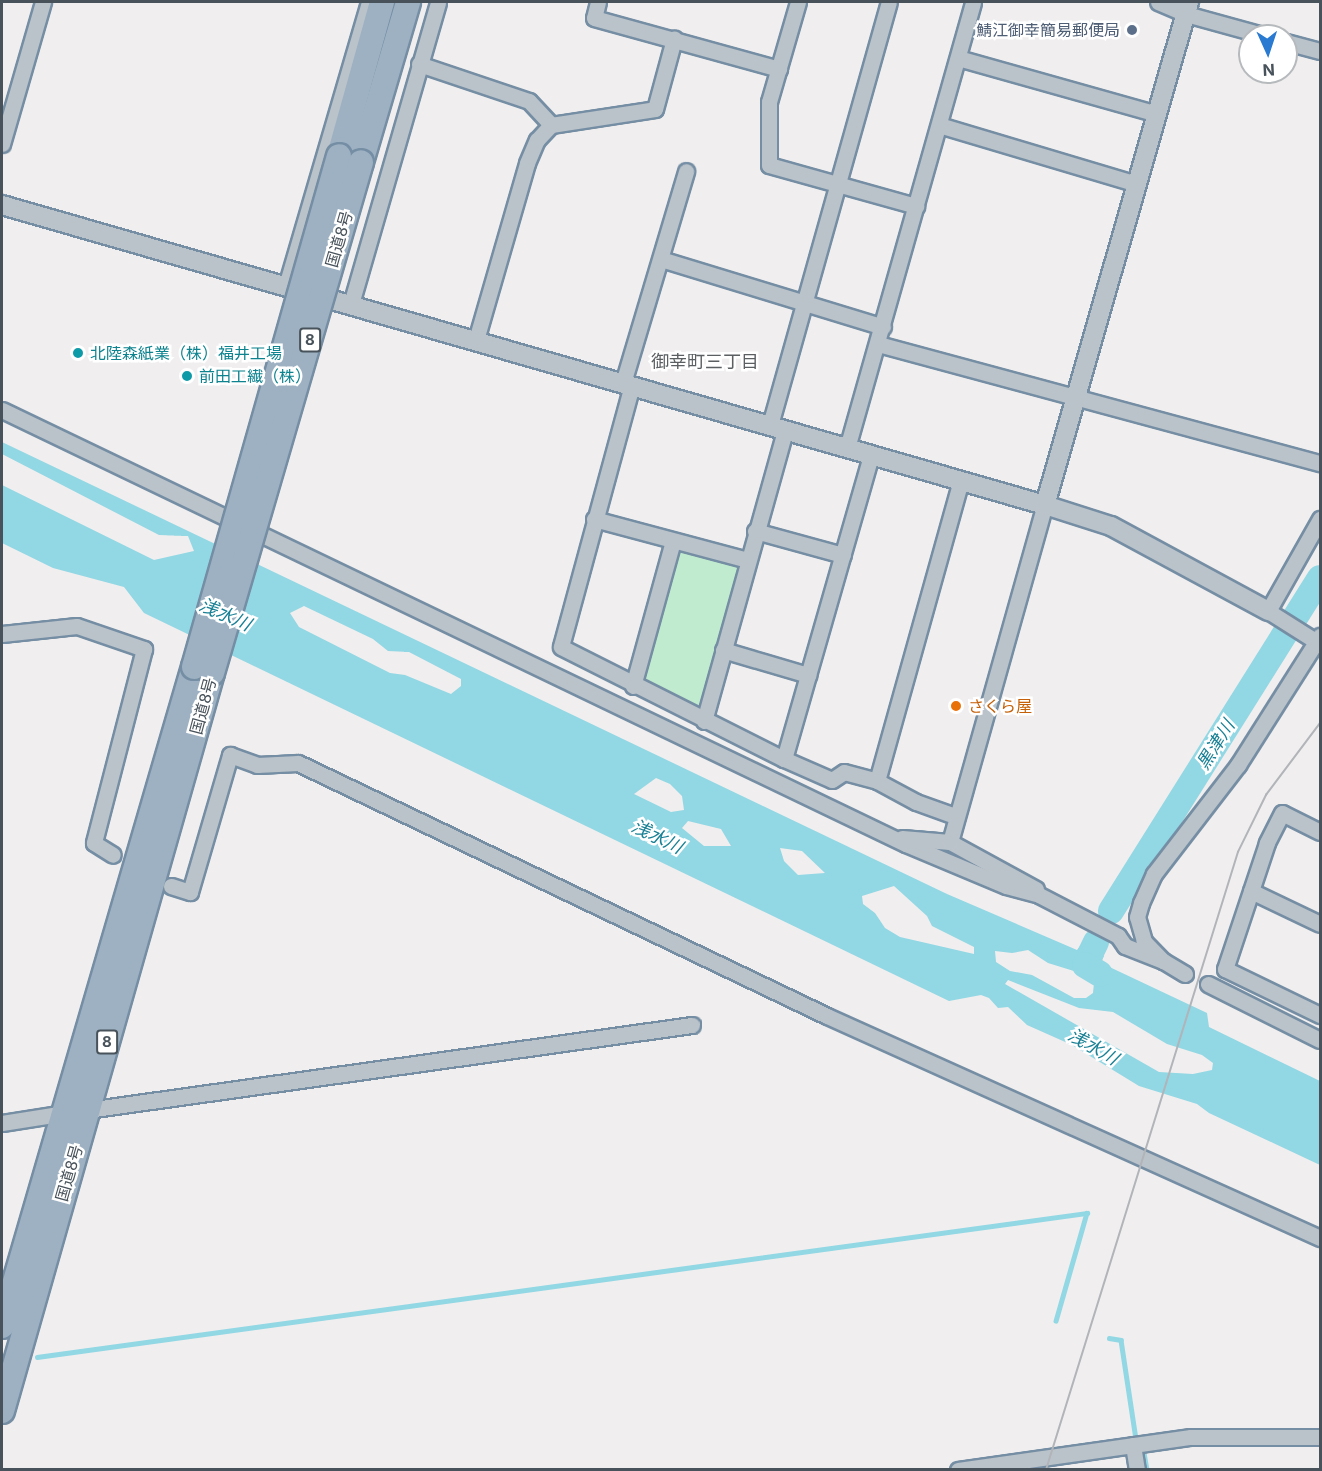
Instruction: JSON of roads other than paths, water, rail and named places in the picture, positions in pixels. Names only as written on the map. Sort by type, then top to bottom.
[{"type":"highway","name":"国道8号","points":[[350,159],[382,2]]},
{"type":"highway","name":"国道8号","points":[[2,1326],[177,808],[203,670],[350,159],[408,2]]},
{"type":"highway","name":"国道8号","points":[[2,1411],[76,1112]]},
{"type":"street","points":[[2,144],[43,2]]},
{"type":"street","points":[[286,286],[369,2]]},
{"type":"street","points":[[351,304],[438,2]]},
{"type":"street","points":[[598,2],[594,18],[779,69]]},
{"type":"street","points":[[798,2],[769,102],[769,165],[916,206]]},
{"type":"street","points":[[704,721],[755,531],[803,303],[890,2]]},
{"type":"street","points":[[847,447],[883,327],[973,2]]},
{"type":"street","points":[[1158,2],[1187,8],[1238,26]]},
{"type":"street","points":[[950,842],[1187,8]]},
{"type":"street","points":[[476,340],[526,163],[537,140],[551,125],[655,109],[674,39]]},
{"type":"street","points":[[1298,45],[1320,51]]},
{"type":"street","points":[[957,58],[1157,114]]},
{"type":"street","points":[[419,64],[529,101],[551,125]]},
{"type":"street","points":[[939,126],[1137,184]]},
{"type":"street","points":[[686,171],[628,384],[561,647],[704,721],[832,780],[844,772],[877,781],[916,802],[956,816]]},
{"type":"street","points":[[2,205],[847,447],[1111,526],[1319,639],[1238,765],[1147,888],[1137,917],[1139,930],[1163,961]]},
{"type":"street","points":[[661,259],[883,327]]},
{"type":"street","points":[[878,344],[1075,399],[1320,463]]},
{"type":"street","points":[[2,410],[891,837],[1006,886],[1039,895],[1118,936],[1125,946],[1163,961],[1185,974]]},
{"type":"street","points":[[784,759],[872,455]]},
{"type":"street","points":[[877,781],[961,481]]},
{"type":"street","points":[[594,519],[748,560]]},
{"type":"street","points":[[1268,611],[1320,519]]},
{"type":"street","points":[[755,531],[843,555]]},
{"type":"street","points":[[633,686],[674,541]]},
{"type":"street","points":[[2,634],[77,626],[144,649],[94,843],[113,855]]},
{"type":"street","points":[[723,650],[808,675]]},
{"type":"street","points":[[171,886],[190,892],[230,755],[257,765],[298,763],[837,1021],[1320,1238]]},
{"type":"street","points":[[1320,832],[1282,813],[1251,891],[1225,969],[1320,1015]]},
{"type":"street","points":[[891,837],[950,842],[1035,886],[1039,895]]},
{"type":"street","points":[[1251,891],[1320,924]]},
{"type":"street","points":[[1208,984],[1320,1040]]},
{"type":"street","points":[[2,1123],[692,1025]]},
{"type":"street","points":[[958,1470],[1191,1437],[1320,1437]]},
{"type":"street","points":[[1133,1445],[1137,1470]]},
{"type":"water","name":"浅水川","points":[[2,442],[947,894],[1077,950],[1081,945],[1104,956],[1101,963],[1207,1013],[1209,1027],[1320,1081],[1320,1165],[1209,1113],[1197,1104],[1139,1086],[1072,1045],[1027,1025],[1008,1007],[998,1008],[989,998],[981,995],[949,1001],[144,613],[124,587],[53,568],[2,543],[2,485],[154,560],[194,551],[188,536],[159,535],[2,454]],"holes":[[[304,606],[373,639],[388,651],[409,652],[461,679],[461,686],[451,694],[405,675],[390,673],[299,627],[290,613]],[[656,778],[670,784],[682,796],[684,810],[671,812],[634,794]],[[688,821],[721,829],[731,846],[704,846],[682,828]],[[780,848],[802,851],[825,873],[798,875],[784,861]],[[894,886],[927,916],[932,926],[974,947],[974,954],[900,937],[885,928],[875,913],[863,904],[862,896]],[[1028,950],[1048,963],[1090,976],[1094,983],[1093,993],[1086,998],[1074,998],[1032,975],[1010,971],[996,962],[995,951],[1012,953]],[[1008,980],[1079,1008],[1113,1012],[1167,1044],[1202,1055],[1213,1063],[1212,1070],[1193,1074],[1159,1072],[1005,984]]]},
{"type":"waterway","name":"黒津川","points":[[1111,911],[1320,578]]},
{"type":"waterway","name":"黒津川","points":[[1096,942],[1085,965],[1100,974]]},
{"type":"waterway","points":[[37,1357],[1087,1213],[1056,1321]]},
{"type":"waterway","points":[[1109,1338],[1121,1340],[1136,1439]]},
{"type":"waterway","points":[[1144,1453],[1147,1470]]},
{"type":"tram line","points":[[1046,1470],[1238,852],[1266,795],[1320,723]]},
{"type":"place","name":"鯖江御幸簡易郵便局","points":[[1132,30]]},
{"type":"place","name":"北陸森紙業（株）福井工場","points":[[78,353]]},
{"type":"place","name":"前田工繊（株）","points":[[187,376]]},
{"type":"place","name":"さくら屋","points":[[956,706]]},
{"type":"district","name":"御幸町三丁目","points":[[705,362]]}]
